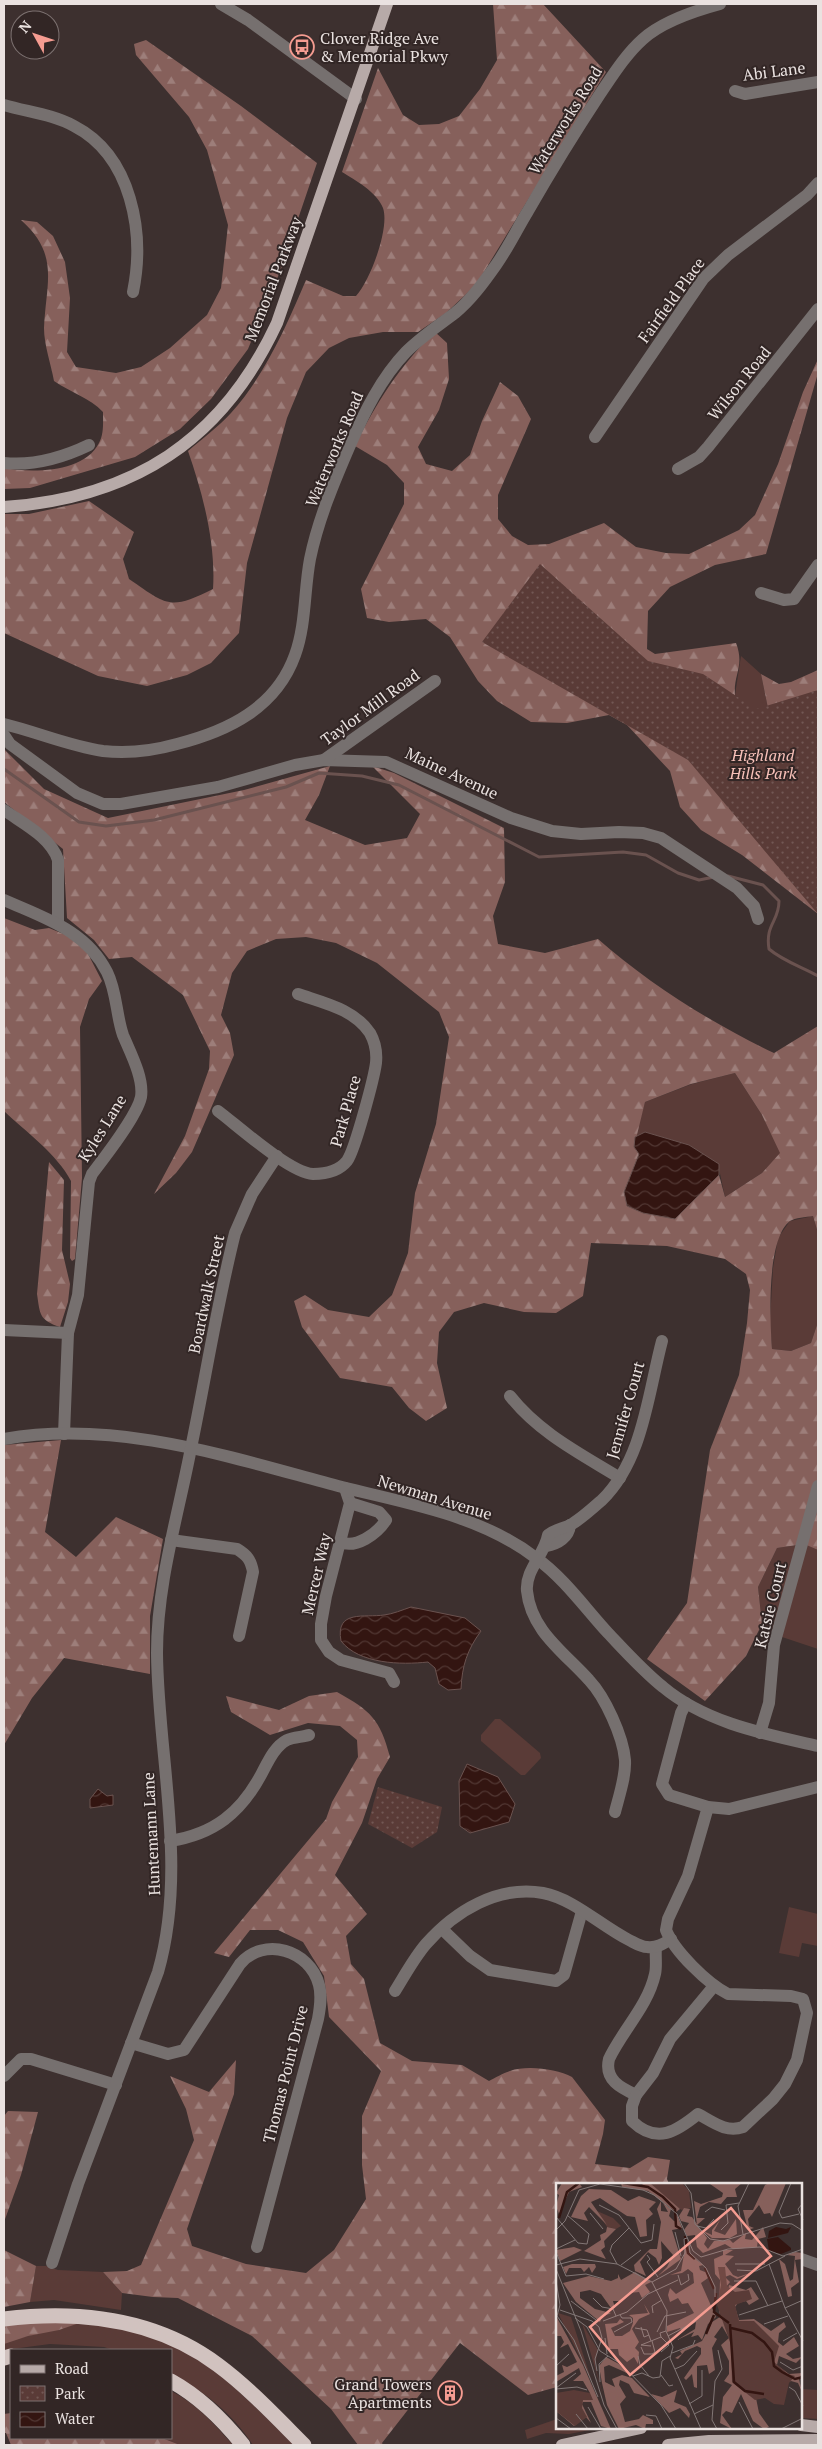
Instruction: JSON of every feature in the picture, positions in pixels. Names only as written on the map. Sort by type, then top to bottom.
[{"type":"highway","points":[[4,2318],[63,2314],[106,2317],[165,2336],[194,2349],[218,2365],[304,2445]]},
{"type":"highway","points":[[172,2382],[206,2406],[243,2445]]},
{"type":"main road","name":"Memorial Parkway","points":[[4,507],[43,504],[91,494],[134,475],[178,449],[212,420],[239,389],[261,357],[277,323],[356,99],[387,4]]},
{"type":"main road","points":[[802,2425],[818,2427]]},
{"type":"main road","points":[[562,2445],[636,2429]]},
{"type":"main road","points":[[668,2445],[709,2441],[818,2440]]},
{"type":"street","points":[[221,4],[248,20],[356,99]]},
{"type":"street","name":"Waterworks Road","points":[[4,724],[83,747],[126,753],[154,750],[208,736],[241,721],[267,700],[284,678],[296,653],[302,625],[310,560],[323,513],[350,443],[386,377],[411,348],[457,311],[479,288],[498,262],[590,108],[614,72],[637,45],[658,29],[686,15],[720,4]]},
{"type":"street","name":"Abi Lane","points":[[735,91],[745,94],[818,82]]},
{"type":"street","points":[[4,105],[54,118],[74,126],[89,135],[113,162],[128,192],[135,224],[138,268],[133,292]]},
{"type":"street","name":"Fairfield Place","points":[[595,437],[703,279],[728,255],[807,195],[818,183]]},
{"type":"street","name":"Wilson Road","points":[[678,469],[699,457],[818,309]]},
{"type":"street","points":[[4,463],[15,464],[50,460],[67,456],[89,445]]},
{"type":"street","points":[[761,593],[784,600],[794,599],[818,565]]},
{"type":"street","name":"Taylor Mill Road","points":[[324,760],[435,680]]},
{"type":"street","name":"Maine Avenue","points":[[4,735],[10,744],[77,793],[103,804],[121,804],[218,787],[295,765],[324,760],[386,762],[511,818],[552,831],[581,834],[643,833],[661,838],[721,877],[749,900],[758,919]]},
{"type":"street","points":[[4,810],[49,843],[55,850],[58,860],[58,924]]},
{"type":"street","name":"Kyles Lane","points":[[4,900],[58,924],[79,936],[90,946],[107,972],[123,1033],[140,1085],[141,1095],[136,1110],[92,1174],[90,1182],[78,1295],[68,1333],[64,1434]]},
{"type":"street","name":"Park Place","points":[[218,1111],[297,1169],[313,1174],[338,1169],[343,1165],[355,1146],[376,1062],[374,1040],[360,1022],[341,1009],[298,994]]},
{"type":"street","name":"Boardwalk Street","points":[[192,1448],[236,1233],[252,1194],[277,1156]]},
{"type":"street","points":[[4,1330],[68,1333]]},
{"type":"street","name":"Jennifer Court","points":[[616,1812],[625,1761],[622,1744],[602,1696],[591,1681],[548,1639],[536,1620],[527,1590],[537,1558],[546,1546],[559,1543],[570,1530],[570,1525],[601,1501],[620,1478],[630,1460],[662,1341]]},
{"type":"street","points":[[510,1396],[525,1415],[540,1428],[620,1478]]},
{"type":"street","name":"Newman Avenue","points":[[4,1439],[64,1434],[118,1435],[192,1448],[466,1520],[490,1530],[537,1558],[640,1667],[664,1688],[686,1703],[732,1724],[760,1733],[818,1746]]},
{"type":"street","name":"Huntemann Lane","points":[[52,2263],[78,2184],[164,1951],[170,1905],[170,1841],[157,1652],[163,1577],[192,1448]]},
{"type":"street","name":"Katsie Court","points":[[760,1733],[770,1697],[774,1645],[818,1486]]},
{"type":"street","points":[[340,1542],[347,1545],[357,1544],[377,1530],[386,1520],[379,1512],[350,1503],[345,1488]]},
{"type":"street","name":"Mercer Way","points":[[350,1503],[321,1624],[321,1640],[333,1656],[390,1673],[394,1682]]},
{"type":"street","points":[[171,1540],[237,1549],[246,1554],[251,1562],[253,1572],[239,1636]]},
{"type":"street","points":[[686,1703],[681,1713],[662,1784],[665,1791],[672,1797],[708,1807],[729,1809],[818,1787]]},
{"type":"street","points":[[170,1841],[204,1833],[229,1817],[246,1799],[275,1750],[287,1740],[309,1735]]},
{"type":"street","points":[[708,1807],[686,1884],[666,1924],[666,1930],[671,1939],[714,1986],[728,1994],[798,1996],[806,2002],[807,2013],[800,2049],[785,2084],[773,2099],[743,2127],[728,2130],[698,2114],[675,2131],[659,2134],[651,2132],[632,2121],[632,2106],[636,2096],[653,2073],[670,2039],[714,1986]]},
{"type":"street","points":[[395,1991],[422,1949],[442,1929],[470,1907],[510,1893],[543,1893],[582,1912],[618,1935],[645,1947],[656,1947],[671,1939]]},
{"type":"street","points":[[442,1929],[470,1956],[490,1970],[556,1981],[564,1975],[582,1912]]},
{"type":"street","points":[[636,2096],[614,2082],[607,2065],[612,2054],[631,2026],[651,1986],[656,1973],[656,1947]]},
{"type":"street","name":"Thomas Point Drive","points":[[131,2043],[168,2054],[184,2050],[240,1964],[248,1955],[259,1950],[278,1948],[289,1952],[305,1962],[316,1976],[321,1999],[318,2019],[256,2247]]},
{"type":"street","points":[[4,2076],[22,2059],[31,2059],[116,2085]]},
{"type":"street","points":[[802,2259],[818,2265]]},
{"type":"green space","points":[[493,4],[543,4],[606,72],[476,285],[446,313],[418,332],[383,332],[349,338],[329,348],[306,372],[287,418],[247,563],[239,633],[211,663],[187,675],[147,686],[98,676],[4,633],[4,514],[29,514],[89,501],[134,532],[123,559],[129,579],[152,595],[169,602],[187,600],[213,589],[212,554],[207,519],[199,484],[188,451],[231,413],[254,383],[274,350],[306,280],[343,296],[356,296],[373,267],[384,228],[383,208],[371,192],[342,172],[378,68],[403,115],[419,125],[439,124],[459,116],[480,89],[497,60]]},
{"type":"green space","points":[[146,40],[241,106],[317,163],[281,269],[248,349],[211,399],[180,429],[135,457],[30,488],[4,489],[4,468],[42,470],[70,465],[92,453],[101,439],[103,428],[103,412],[98,407],[54,381],[44,334],[48,283],[46,257],[33,233],[21,220],[37,222],[53,236],[65,262],[70,298],[67,352],[76,367],[116,373],[141,367],[170,348],[207,315],[221,288],[228,225],[207,150],[189,117],[136,55],[134,44]]},
{"type":"green space","points":[[435,332],[447,343],[449,379],[439,410],[418,447],[426,464],[452,471],[470,455],[482,421],[500,382],[518,396],[531,419],[498,495],[498,519],[512,536],[528,545],[549,544],[604,523],[636,547],[666,553],[689,554],[739,530],[755,515],[778,464],[803,392],[818,359],[818,373],[766,554],[715,565],[670,587],[648,611],[647,649],[655,654],[736,643],[739,664],[735,695],[746,722],[769,751],[818,799],[818,914],[742,855],[701,830],[680,807],[670,771],[627,725],[609,715],[567,723],[531,722],[497,701],[478,681],[450,637],[426,619],[389,622],[367,618],[361,589],[404,504],[404,483],[387,465],[355,446],[371,415],[390,385]]},
{"type":"green space","name":"Highland Hills Park","points":[[540,564],[648,661],[703,674],[756,709],[818,690],[818,914],[688,760],[482,642]]},
{"type":"green space","points":[[741,656],[761,674],[770,718],[799,747],[735,695]]},
{"type":"green space","points":[[818,670],[818,772],[770,718],[761,674],[779,684],[791,682]]},
{"type":"green space","points":[[4,749],[44,789],[108,818],[244,790],[330,766],[319,795],[305,820],[365,845],[407,838],[420,814],[372,766],[394,773],[504,828],[505,882],[493,916],[498,944],[545,953],[598,939],[638,972],[682,1002],[751,1042],[774,1053],[818,1026],[818,1233],[813,1216],[792,1220],[782,1231],[773,1262],[770,1301],[772,1349],[791,1351],[811,1343],[818,1322],[818,1550],[804,1544],[777,1548],[758,1587],[762,1624],[746,1656],[705,1701],[647,1659],[687,1603],[710,1450],[739,1375],[750,1290],[746,1274],[725,1259],[667,1246],[591,1243],[583,1296],[556,1313],[524,1312],[484,1303],[454,1312],[439,1332],[437,1363],[447,1408],[426,1421],[409,1408],[392,1387],[340,1378],[302,1327],[294,1301],[305,1295],[328,1310],[369,1317],[392,1295],[408,1253],[415,1193],[436,1124],[449,1037],[439,1012],[377,963],[336,943],[306,937],[276,939],[247,951],[232,973],[221,1015],[230,1033],[234,1055],[192,1152],[176,1173],[154,1194],[185,1136],[209,1069],[210,1051],[183,995],[132,957],[109,959],[94,940],[67,918],[63,849],[4,802]],"holes":[[[735,1073],[762,1115],[780,1153],[762,1173],[725,1197],[719,1175],[675,1219],[624,1192],[639,1154],[634,1147],[645,1102],[691,1084]]]},
{"type":"green space","points":[[4,918],[35,930],[49,928],[66,935],[86,950],[102,981],[89,999],[80,1027],[82,1178],[75,1259],[72,1261],[70,1258],[71,1181],[58,1162],[4,1111]]},
{"type":"green space","points":[[735,1073],[762,1115],[781,1153],[762,1173],[725,1197],[718,1164],[689,1145],[645,1132],[635,1137],[645,1102],[692,1084]]},
{"type":"green space","points":[[49,1162],[64,1180],[62,1250],[70,1284],[68,1302],[60,1327],[44,1319],[40,1311],[37,1294]]},
{"type":"green space","points":[[813,1216],[818,1233],[818,1322],[811,1343],[791,1351],[772,1349],[770,1321],[773,1268],[778,1238],[790,1221]]},
{"type":"green space","points":[[61,1440],[45,1532],[76,1557],[116,1517],[163,1539],[150,1616],[150,1674],[64,1658],[32,1698],[4,1745],[4,1445]]},
{"type":"green space","points":[[804,1544],[818,1550],[818,1649],[782,1637],[762,1624],[758,1587],[777,1548]]},
{"type":"green space","points":[[337,1692],[366,1711],[378,1725],[390,1757],[377,1779],[362,1823],[335,1875],[367,1914],[346,1936],[351,1964],[364,1979],[380,2043],[412,2061],[462,2065],[489,2081],[507,2072],[525,2068],[566,2074],[572,2077],[605,2120],[595,2164],[630,2168],[648,2157],[670,2160],[667,2179],[669,2183],[556,2183],[556,2387],[528,2395],[460,2343],[382,2443],[383,2445],[358,2445],[331,2409],[252,2336],[178,2298],[122,2293],[103,2272],[127,2271],[141,2265],[194,2140],[186,2109],[170,2076],[209,2092],[236,2060],[234,2094],[187,2229],[192,2246],[246,2264],[306,2273],[334,2250],[366,2199],[362,2165],[362,2116],[381,2071],[329,2017],[324,1976],[303,1942],[278,1930],[250,1930],[229,1957],[214,1953],[326,1819],[332,1802],[358,1757],[357,1740],[340,1726],[308,1723],[270,1735],[231,1712],[226,1696],[279,1710],[309,1696]]},
{"type":"green space","points":[[495,1719],[500,1719],[540,1753],[541,1758],[525,1775],[521,1775],[481,1741],[481,1735]]},
{"type":"green space","points":[[378,1787],[442,1807],[437,1832],[412,1848],[368,1824]]},
{"type":"green space","points":[[789,1907],[818,1914],[818,1946],[802,1943],[799,1957],[779,1953]]},
{"type":"green space","points":[[8,2111],[38,2112],[21,2175],[4,2222],[4,2116]]},
{"type":"green space","points":[[4,2250],[36,2266],[30,2302],[4,2307]]},
{"type":"green space","points":[[36,2266],[46,2266],[58,2270],[103,2272],[122,2293],[121,2310],[54,2300],[30,2302]]},
{"type":"green space","points":[[85,2321],[150,2336],[188,2353],[221,2376],[294,2445],[253,2445],[237,2424],[217,2404],[172,2374],[172,2349],[110,2349],[50,2344],[4,2350],[4,2344],[8,2341]]},
{"type":"green space","points":[[85,2321],[59,2330],[28,2336],[4,2344],[4,2324]]},
{"type":"green space","points":[[802,2389],[818,2390],[818,2419],[802,2418]]},
{"type":"green space","points":[[172,2392],[197,2408],[233,2445],[180,2445],[165,2439],[172,2439]]},
{"type":"green space","points":[[10,2413],[10,2439],[165,2439],[180,2445],[11,2445],[6,2433],[4,2433],[4,2414]]},
{"type":"green space","points":[[556,2419],[556,2429],[595,2429],[569,2434],[546,2433],[527,2439],[525,2430]]},
{"type":"water","points":[[645,1132],[689,1145],[719,1164],[719,1175],[675,1219],[643,1213],[627,1206],[624,1192],[639,1154],[634,1147],[635,1137]]},
{"type":"water","points":[[411,1607],[465,1618],[481,1631],[466,1659],[461,1689],[448,1690],[439,1684],[435,1668],[428,1662],[393,1663],[369,1659],[349,1649],[341,1641],[340,1631],[343,1624],[353,1617],[376,1616],[398,1612]]},
{"type":"water","points":[[467,1764],[498,1777],[515,1804],[509,1822],[470,1833],[460,1826],[459,1781]]},
{"type":"water","points":[[98,1789],[107,1796],[113,1795],[113,1805],[90,1808],[90,1799]]},
{"type":"waterway","points":[[4,769],[79,822],[106,826],[154,820],[286,787],[319,773],[362,776],[399,785],[539,857],[623,852],[646,855],[678,873],[699,880],[714,877]]},
{"type":"waterway","points":[[728,876],[763,885],[779,901],[777,914],[770,928],[769,949],[818,976]]},
{"type":"place","name":"Clover Ridge Ave & Memorial Pkwy","points":[[302,47]]},
{"type":"place","name":"Grand Towers Apartments","points":[[450,2393]]}]
